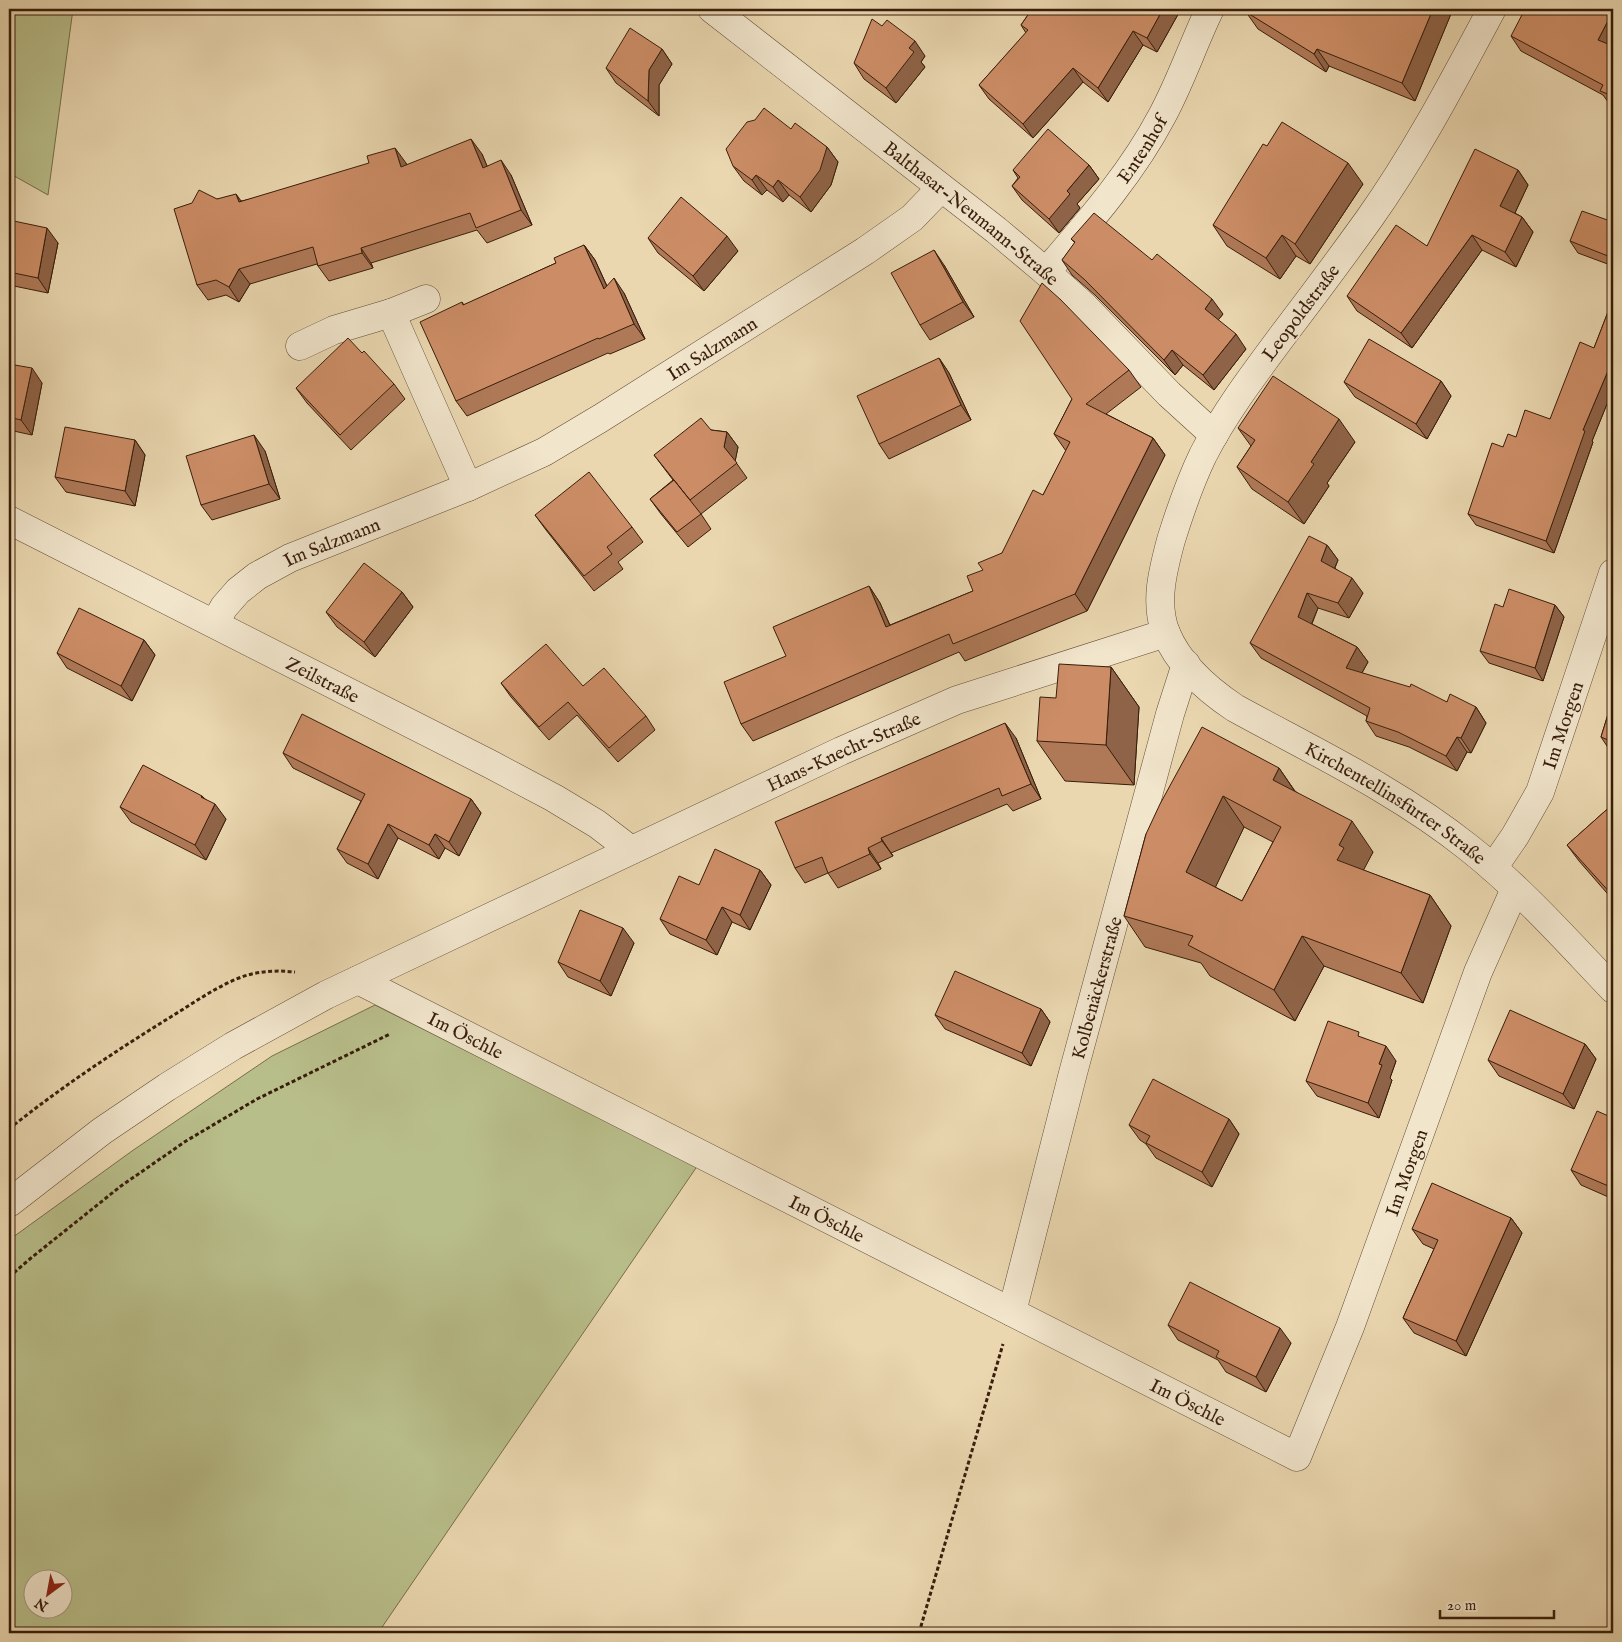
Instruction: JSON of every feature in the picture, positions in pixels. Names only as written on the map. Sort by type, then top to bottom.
[{"type":"street","name":"Balthasar-Neumann-Straße","points":[[712,9],[1046,272],[1084,306],[1169,394],[1214,435]]},
{"type":"street","name":"Entenhof","points":[[1046,272],[1083,229],[1142,151],[1176,89],[1210,9]]},
{"type":"street","name":"Leopoldstraße","points":[[1166,633],[1161,612],[1163,568],[1182,506],[1203,456],[1247,383],[1390,189],[1423,134],[1492,9]]},
{"type":"street","name":"Im Salzmann","points":[[215,623],[224,607],[238,591],[257,576],[290,558],[468,487],[544,452],[601,418],[865,251],[912,218],[941,188]]},
{"type":"street","points":[[300,346],[334,330],[391,313],[426,300]]},
{"type":"street","points":[[391,313],[468,487]]},
{"type":"street","name":"Zeilstraße","points":[[9,520],[215,623],[554,798],[597,824],[631,850]]},
{"type":"street","name":"Im Morgen","points":[[1493,868],[1515,836],[1540,792],[1613,573]]},
{"type":"street","name":"Kirchentellinsfurter Straße","points":[[1166,633],[1186,664],[1199,680],[1216,695],[1235,708],[1375,785],[1435,823],[1493,868],[1613,989]]},
{"type":"street","name":"Hans-Knecht-Straße","points":[[9,1203],[102,1131],[167,1087],[281,1019],[358,980],[841,751],[957,700],[1166,633]]},
{"type":"street","name":"Kolbenäckerstraße","points":[[1012,1312],[1072,1073],[1170,714],[1186,664]]},
{"type":"street","name":"Im Morgen","points":[[1297,1457],[1350,1327],[1478,972],[1515,889]]},
{"type":"street","name":"Im Öschle","points":[[358,980],[1297,1457]]},
{"type":"path","points":[[9,1129],[37,1106],[138,1037],[221,987],[256,973],[276,971],[300,973]]},
{"type":"path","points":[[9,1277],[122,1186],[186,1142],[257,1099],[393,1033],[425,1014]]},
{"type":"path","points":[[919,1633],[1012,1312]]},
{"type":"green space","points":[[9,9],[73,9],[48,195],[9,173]]},
{"type":"green space","points":[[375,1005],[698,1165],[378,1633],[9,1633],[9,1240],[132,1151],[272,1056]]},
{"type":"building","points":[[1032,9],[1163,9],[1147,38],[1133,31],[1098,88],[1073,68],[1023,124],[979,85],[1028,30],[1021,25]]},
{"type":"building","points":[[1247,9],[1433,9],[1402,83],[1317,49],[1314,54],[1246,12]]},
{"type":"building","points":[[1525,9],[1613,9],[1598,40],[1613,46],[1613,96],[1600,91],[1603,85],[1511,36]]},
{"type":"building","points":[[872,19],[882,26],[887,20],[915,41],[909,48],[914,52],[886,88],[854,63]]},
{"type":"building","points":[[630,28],[662,49],[649,70],[648,101],[606,68]]},
{"type":"building","points":[[764,108],[791,129],[795,123],[827,147],[820,170],[800,197],[778,180],[773,187],[756,175],[752,180],[733,166],[726,149],[747,122],[755,120]]},
{"type":"building","points":[[1282,122],[1348,163],[1295,244],[1282,235],[1266,258],[1213,225],[1263,144],[1267,146]]},
{"type":"building","points":[[1048,129],[1089,165],[1067,191],[1070,194],[1049,219],[1012,186],[1020,177],[1013,170]]},
{"type":"building","points":[[471,139],[483,168],[501,160],[521,210],[476,228],[470,213],[361,248],[362,253],[318,266],[313,247],[239,269],[229,287],[216,280],[197,285],[174,209],[192,203],[199,190],[217,199],[236,194],[239,202],[369,163],[367,156],[395,148],[401,167]]},
{"type":"building","points":[[1475,149],[1518,170],[1500,206],[1522,217],[1505,252],[1472,235],[1401,333],[1347,296],[1396,225],[1427,246]]},
{"type":"building","points":[[681,197],[727,236],[693,276],[648,238]]},
{"type":"building","points":[[1582,211],[1613,222],[1613,258],[1570,241]]},
{"type":"building","points":[[1094,213],[1152,260],[1157,254],[1212,299],[1205,309],[1236,334],[1203,375],[1172,350],[1164,360],[1085,280],[1062,260],[1075,242],[1071,239]]},
{"type":"building","points":[[9,220],[47,228],[38,278],[9,272]]},
{"type":"building","points":[[584,245],[604,289],[614,278],[634,324],[456,401],[420,322],[462,302],[463,305],[556,263],[554,258]]},
{"type":"building","points":[[934,250],[963,302],[920,325],[891,273]]},
{"type":"building","points":[[1042,283],[1129,370],[1086,404],[1153,438],[1075,594],[953,644],[949,634],[741,724],[724,682],[786,656],[773,627],[869,586],[886,627],[973,591],[967,576],[983,570],[978,563],[1002,553],[1033,490],[1043,495],[1070,442],[1054,434],[1072,399],[1020,321]]},
{"type":"building","points":[[1613,299],[1613,368],[1610,366],[1583,430],[1585,431],[1546,541],[1468,514],[1492,443],[1503,447],[1508,434],[1516,437],[1525,410],[1550,419],[1580,342],[1594,348]]},
{"type":"building","points":[[348,338],[362,353],[364,351],[394,384],[340,435],[296,388]]},
{"type":"building","points":[[1369,339],[1441,381],[1416,424],[1344,382]]},
{"type":"building","points":[[939,358],[961,405],[879,444],[857,396]]},
{"type":"building","points":[[9,364],[32,368],[21,420],[9,417]]},
{"type":"building","points":[[1273,376],[1339,419],[1311,462],[1314,464],[1288,502],[1237,467],[1255,440],[1238,428]]},
{"type":"building","points":[[701,418],[711,430],[727,432],[724,447],[737,463],[690,500],[654,455]]},
{"type":"building","points":[[65,427],[135,440],[125,491],[55,477]]},
{"type":"building","points":[[254,435],[269,484],[201,505],[186,456]]},
{"type":"building","points":[[589,472],[632,527],[607,547],[612,554],[584,576],[535,515]]},
{"type":"building","points":[[674,480],[701,514],[677,532],[650,499]]},
{"type":"building","points":[[1309,536],[1327,545],[1321,561],[1352,578],[1338,603],[1307,593],[1298,617],[1357,647],[1346,668],[1410,687],[1411,684],[1447,702],[1450,694],[1476,707],[1461,738],[1457,737],[1446,756],[1398,732],[1366,721],[1370,708],[1250,643]]},
{"type":"building","points":[[364,563],[402,592],[364,642],[326,612]]},
{"type":"building","points":[[1509,589],[1555,605],[1535,668],[1480,651],[1495,604],[1503,607]]},
{"type":"building","points":[[79,608],[144,640],[121,686],[57,653]]},
{"type":"building","points":[[546,644],[583,686],[604,668],[646,716],[609,748],[568,702],[539,727],[501,683]]},
{"type":"building","points":[[1059,664],[1111,667],[1106,745],[1037,741],[1040,697],[1056,698]]},
{"type":"building","points":[[1613,698],[1613,742],[1601,737]]},
{"type":"building","points":[[302,714],[471,799],[449,842],[435,834],[429,845],[388,824],[368,864],[337,849],[365,794],[283,753]]},
{"type":"building","points":[[1005,723],[1031,784],[1002,796],[999,788],[881,838],[882,841],[868,848],[870,854],[828,873],[822,857],[795,868],[775,822]]},
{"type":"building","points":[[1202,727],[1279,768],[1273,780],[1352,821],[1339,845],[1344,848],[1337,860],[1430,895],[1401,973],[1302,936],[1274,990],[1188,945],[1193,936],[1124,916],[1146,834],[1160,804]],"holes":[[[1223,796],[1281,827],[1242,901],[1186,872]]]},
{"type":"building","points":[[143,765],[215,804],[195,845],[120,807]]},
{"type":"building","points":[[1613,804],[1613,896],[1567,845]]},
{"type":"building","points":[[715,849],[760,870],[740,915],[722,907],[706,940],[660,919],[679,876],[699,885]]},
{"type":"building","points":[[580,910],[623,928],[600,981],[558,962]]},
{"type":"building","points":[[955,971],[1041,1009],[1022,1053],[935,1015]]},
{"type":"building","points":[[1510,1010],[1585,1044],[1563,1094],[1488,1060]]},
{"type":"building","points":[[1328,1021],[1359,1032],[1358,1036],[1386,1046],[1379,1064],[1382,1065],[1368,1103],[1306,1081]]},
{"type":"building","points":[[1153,1079],[1229,1119],[1202,1172],[1146,1143],[1150,1136],[1129,1125]]},
{"type":"building","points":[[1597,1111],[1613,1118],[1613,1188],[1571,1170]]},
{"type":"building","points":[[1432,1183],[1511,1218],[1456,1341],[1403,1318],[1438,1240],[1412,1229]]},
{"type":"building","points":[[1190,1282],[1280,1328],[1256,1377],[1216,1357],[1219,1351],[1168,1325]]}]
